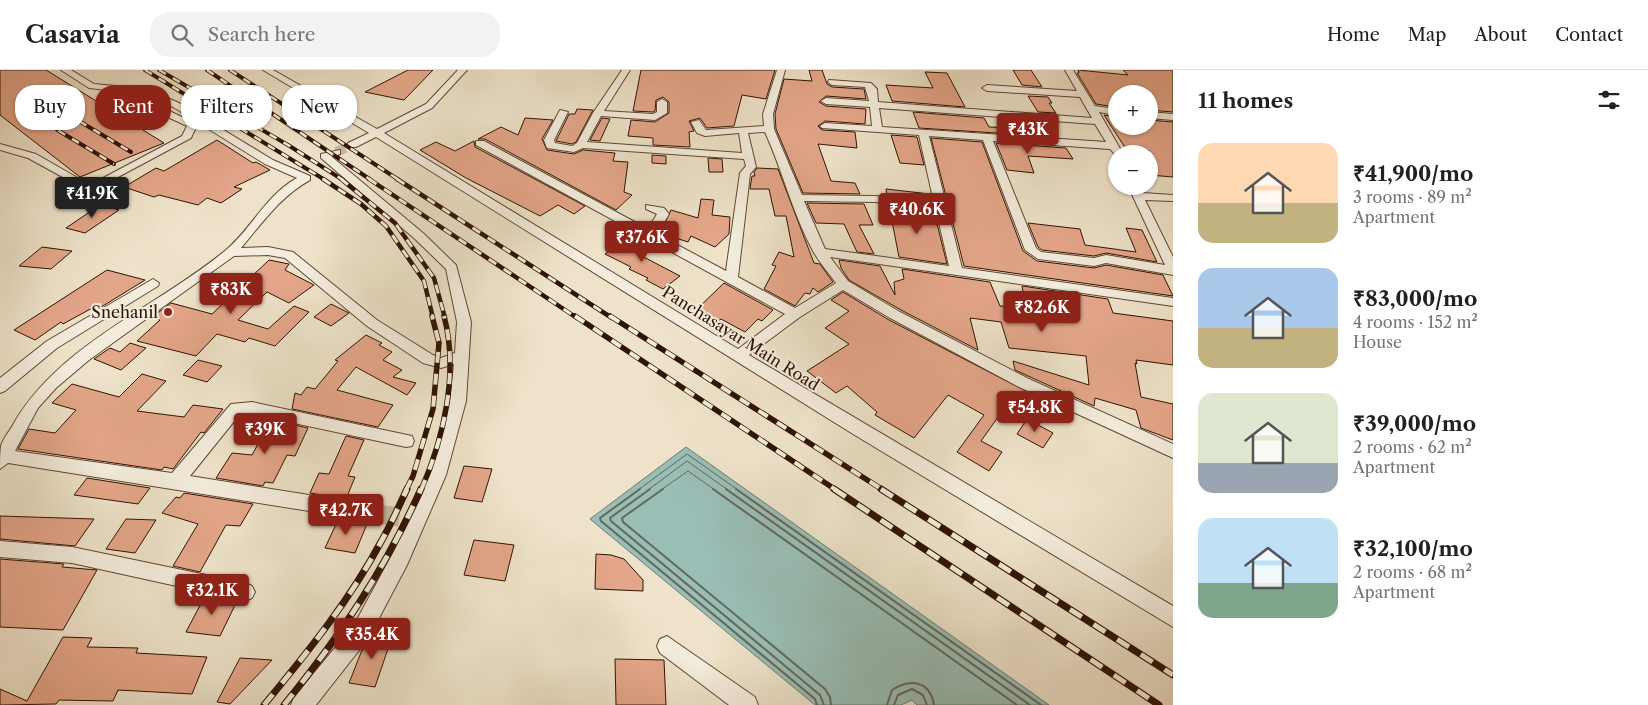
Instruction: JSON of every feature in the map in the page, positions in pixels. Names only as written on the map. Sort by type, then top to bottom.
[{"type":"street","points":[[0,147],[32,156],[90,189],[186,138],[192,125],[134,98],[92,86],[65,70]]},
{"type":"street","name":"Panchasayar Main Road","points":[[267,70],[378,134],[738,356],[1173,617]]},
{"type":"street","points":[[352,145],[406,121],[429,106],[463,70]]},
{"type":"street","points":[[581,146],[598,113],[626,70]]},
{"type":"street","points":[[781,70],[768,114],[769,129],[787,168],[796,198],[820,252],[843,284],[895,315],[958,346],[1024,383],[1173,451]]},
{"type":"street","points":[[1069,70],[1094,109],[1113,145]]},
{"type":"street","points":[[832,82],[868,85],[872,89],[877,130]]},
{"type":"street","points":[[92,86],[144,91],[176,105],[270,162],[306,178],[293,185],[270,206],[231,252],[84,356],[50,384],[33,404],[1,459],[176,481],[353,510]]},
{"type":"street","points":[[987,88],[1083,94]]},
{"type":"street","points":[[826,101],[1100,121]]},
{"type":"street","points":[[598,113],[655,117],[662,114],[662,102]]},
{"type":"street","points":[[1094,109],[1108,111]]},
{"type":"street","points":[[563,112],[548,143],[551,146],[574,149],[581,146],[748,156]]},
{"type":"street","points":[[1158,116],[1173,117]]},
{"type":"street","points":[[696,122],[700,131],[705,132],[769,129]]},
{"type":"street","points":[[825,126],[988,137],[1108,149]]},
{"type":"street","points":[[731,279],[745,173],[751,166],[743,130]]},
{"type":"street","points":[[922,132],[942,207],[956,271]]},
{"type":"street","points":[[988,137],[1031,250],[1038,255],[1094,262],[1106,260],[1173,271]]},
{"type":"street","points":[[480,143],[795,314]]},
{"type":"street","points":[[302,705],[361,632],[438,475],[458,402],[464,322],[452,268],[419,236],[325,156],[336,152]]},
{"type":"street","points":[[1137,195],[1173,271]]},
{"type":"street","points":[[1157,195],[1173,198]]},
{"type":"street","points":[[796,198],[875,199],[942,207]]},
{"type":"street","points":[[650,207],[660,210],[663,214],[651,235]]},
{"type":"street","points":[[231,252],[268,251],[289,255],[372,323],[428,359],[441,363],[461,356]]},
{"type":"street","points":[[820,252],[1173,302]]},
{"type":"street","points":[[0,387],[10,376],[48,348],[153,283]]},
{"type":"street","points":[[738,356],[795,314],[843,284]]},
{"type":"street","points":[[176,481],[236,408],[252,408],[406,441]]},
{"type":"street","points":[[0,549],[72,555],[245,592]]},
{"type":"street","points":[[667,646],[747,705]]},
{"type":"water","points":[[686,447],[1049,705],[917,705],[912,700],[901,705],[815,705],[590,519]]},
{"type":"building","points":[[0,70],[46,70],[70,85],[15,85],[15,127],[0,115]]},
{"type":"building","points":[[408,70],[433,70],[404,100],[365,92]]},
{"type":"building","points":[[641,70],[775,70],[766,99],[742,95],[734,126],[707,128],[700,118],[689,121],[694,131],[689,132],[690,147],[653,145],[653,138],[628,136],[631,120],[655,122],[669,113],[669,102],[663,97],[656,100],[655,111],[653,112],[633,111]]},
{"type":"building","points":[[809,70],[822,70],[827,84],[832,87],[864,89],[866,99],[826,96],[819,102],[826,106],[866,109],[865,124],[825,121],[818,126],[822,130],[855,132],[857,148],[818,144],[831,181],[855,183],[860,194],[803,193],[776,129],[775,114],[784,79],[812,81]]},
{"type":"building","points":[[1013,70],[1031,70],[1042,87],[1022,85]]},
{"type":"building","points":[[1078,70],[1128,75],[1123,70],[1173,70],[1173,112],[1158,111],[1158,85],[1108,85],[1108,106],[1096,104],[1077,73],[1079,73]]},
{"type":"building","points":[[925,72],[947,73],[965,107],[892,101],[886,85],[933,88]]},
{"type":"building","points":[[85,94],[95,100],[95,130],[143,130],[164,143],[80,177],[19,130],[85,130]]},
{"type":"building","points":[[1028,96],[1048,97],[1052,103],[1049,103],[1056,113],[1038,112]]},
{"type":"building","points":[[577,109],[593,110],[576,142],[572,144],[556,141],[569,114],[575,114]]},
{"type":"building","points":[[913,112],[984,118],[989,127],[1053,129],[1058,137],[919,128]]},
{"type":"building","points":[[525,118],[553,120],[542,139],[547,150],[574,154],[583,150],[615,153],[613,161],[628,162],[624,192],[632,195],[616,210],[485,139],[478,139],[501,127],[518,135]]},
{"type":"building","points":[[602,118],[610,119],[600,141],[590,140]]},
{"type":"building","points":[[1158,121],[1173,122],[1173,177],[1158,176],[1158,145],[1123,145],[1117,135],[1158,135]]},
{"type":"building","points":[[891,135],[917,137],[924,165],[900,163]]},
{"type":"building","points":[[931,138],[982,142],[1023,251],[1037,261],[1094,268],[1106,265],[1163,275],[1173,296],[964,266]]},
{"type":"building","points":[[217,140],[253,163],[256,162],[270,170],[234,187],[242,189],[221,203],[207,198],[198,205],[159,195],[154,197],[124,187],[156,168],[164,171]]},
{"type":"building","points":[[474,141],[475,147],[585,206],[574,214],[558,205],[540,216],[466,178],[420,150],[436,142],[455,151]]},
{"type":"building","points":[[996,143],[1066,148],[1073,159],[1028,156],[1034,173],[1007,170]]},
{"type":"building","points":[[652,155],[666,156],[666,164],[652,163]]},
{"type":"building","points":[[708,158],[722,159],[723,172],[709,172]]},
{"type":"building","points":[[757,168],[778,169],[814,263],[820,264],[833,282],[818,292],[813,288],[810,294],[805,293],[795,306],[764,289],[776,266],[772,265],[779,252],[794,257],[786,216],[775,216],[769,189],[750,189],[752,176],[755,176],[754,172]]},
{"type":"building","points":[[886,189],[930,194],[932,201],[887,196]]},
{"type":"building","points":[[701,199],[714,200],[712,215],[730,217],[729,234],[715,247],[691,236],[688,242],[660,233],[671,210],[698,218]]},
{"type":"building","points":[[807,203],[864,204],[873,225],[859,225],[874,254],[857,252],[844,224],[816,223]]},
{"type":"building","points":[[100,205],[119,210],[85,233],[66,228]]},
{"type":"building","points":[[889,206],[934,212],[947,264],[899,257]]},
{"type":"building","points":[[1028,223],[1080,229],[1085,245],[1136,252],[1126,228],[1142,230],[1157,262],[1106,253],[1094,256],[1042,250],[1038,247]]},
{"type":"building","points":[[629,237],[648,246],[638,254],[680,276],[663,289],[646,280],[648,278],[629,269],[631,267],[605,254]]},
{"type":"building","points":[[42,247],[72,251],[51,269],[19,266]]},
{"type":"building","points":[[269,260],[289,264],[285,270],[314,285],[289,303],[267,292],[238,320],[268,329],[294,306],[309,312],[275,346],[249,338],[245,342],[217,334],[196,356],[137,341],[160,320],[151,318],[171,303],[212,314]]},
{"type":"building","points":[[839,260],[880,266],[895,295],[894,282],[904,279],[902,269],[990,282],[1000,306],[1026,308],[1022,286],[1108,299],[1113,313],[1173,321],[1173,365],[1136,360],[1137,364],[1135,363],[1141,397],[1173,404],[1173,440],[1141,428],[1136,410],[1095,398],[1094,406],[1015,370],[1013,361],[1089,385],[1086,356],[1009,348],[1001,322],[970,318],[978,350],[901,310],[849,280],[841,268]]},
{"type":"building","points":[[107,270],[145,280],[98,309],[94,307],[63,324],[61,322],[35,340],[14,330]]},
{"type":"building","points":[[724,283],[773,310],[762,321],[758,319],[745,332],[721,319],[717,322],[695,311]]},
{"type":"building","points":[[843,292],[889,320],[1047,402],[1031,418],[1008,403],[981,441],[1002,452],[989,471],[957,452],[984,415],[948,395],[914,438],[875,415],[877,412],[847,386],[836,393],[807,371],[849,344],[825,328],[849,311],[831,300]]},
{"type":"building","points":[[331,304],[349,313],[331,326],[314,317]]},
{"type":"building","points":[[366,335],[382,343],[379,345],[392,352],[383,360],[402,370],[393,377],[416,383],[407,395],[356,367],[337,390],[393,405],[378,427],[292,409],[295,393],[301,395],[307,387],[315,389],[338,361],[335,360]]},
{"type":"building","points":[[130,343],[146,348],[121,370],[94,359],[110,348],[120,352]]},
{"type":"building","points":[[198,360],[222,366],[207,382],[183,375]]},
{"type":"building","points":[[142,374],[166,381],[137,411],[184,417],[193,405],[223,409],[204,433],[201,432],[173,469],[164,467],[162,470],[18,449],[29,429],[55,433],[76,410],[52,403],[72,384],[119,397]]},
{"type":"building","points":[[1027,419],[1053,433],[1043,448],[1017,434]]},
{"type":"building","points":[[271,420],[308,428],[295,456],[287,455],[273,483],[265,482],[263,486],[216,478],[232,453],[252,455]]},
{"type":"building","points":[[346,436],[364,440],[348,476],[355,477],[346,499],[310,493],[319,473],[329,474]]},
{"type":"building","points":[[464,466],[492,469],[482,502],[454,498]]},
{"type":"building","points":[[87,478],[150,488],[138,504],[74,495]]},
{"type":"building","points":[[184,493],[253,504],[240,526],[226,525],[200,572],[173,566],[198,524],[162,513],[176,497],[180,498]]},
{"type":"building","points":[[0,516],[94,519],[75,546],[0,539]]},
{"type":"building","points":[[126,519],[156,520],[135,553],[106,549]]},
{"type":"building","points":[[338,520],[367,524],[355,553],[325,548]]},
{"type":"building","points":[[474,540],[514,545],[505,581],[464,575]]},
{"type":"building","points":[[596,554],[611,555],[624,559],[643,580],[643,591],[595,589]]},
{"type":"building","points":[[0,559],[64,564],[62,567],[97,570],[63,630],[0,627]]},
{"type":"building","points":[[206,594],[237,601],[220,636],[186,632]]},
{"type":"building","points":[[374,631],[393,634],[375,687],[349,683],[362,650]]},
{"type":"building","points":[[63,637],[92,638],[87,647],[138,648],[136,653],[207,657],[192,694],[118,690],[113,701],[59,700],[56,704],[0,705],[0,689],[27,701]]},
{"type":"building","points":[[240,658],[272,660],[230,704],[217,702]]},
{"type":"building","points":[[615,659],[664,660],[666,705],[616,705]]},
{"type":"tunnel","points":[[336,152],[352,145]]},
{"type":"tunnel","points":[[353,510],[417,520]]},
{"type":"railway","points":[[145,70],[325,180]]},
{"type":"railway","points":[[159,70],[288,145],[343,180]]},
{"type":"railway","points":[[207,70],[371,180]]},
{"type":"railway","points":[[230,70],[399,180]]},
{"type":"railway","points":[[85,125],[131,152]]},
{"type":"railway","points":[[58,130],[114,164]]},
{"type":"railway","points":[[323,179],[361,204],[386,226],[424,281],[433,318]]},
{"type":"railway","points":[[341,179],[395,223],[434,278],[445,318]]},
{"type":"railway","points":[[369,179],[577,318]]},
{"type":"railway","points":[[397,179],[612,318]]},
{"type":"railway","points":[[406,490],[413,476],[433,409],[439,343],[432,316]]},
{"type":"railway","points":[[421,490],[436,449],[447,404],[450,360],[444,316]]},
{"type":"railway","points":[[575,316],[836,490]]},
{"type":"railway","points":[[610,316],[883,490]]},
{"type":"railway","points":[[264,705],[312,646],[356,584],[370,562],[407,489]]},
{"type":"railway","points":[[284,705],[343,628],[360,602],[392,548],[421,489]]},
{"type":"railway","points":[[834,489],[1159,705]]},
{"type":"railway","points":[[881,489],[1173,675]]},
{"type":"place","name":"Snehanil","points":[[168,312]]}]
